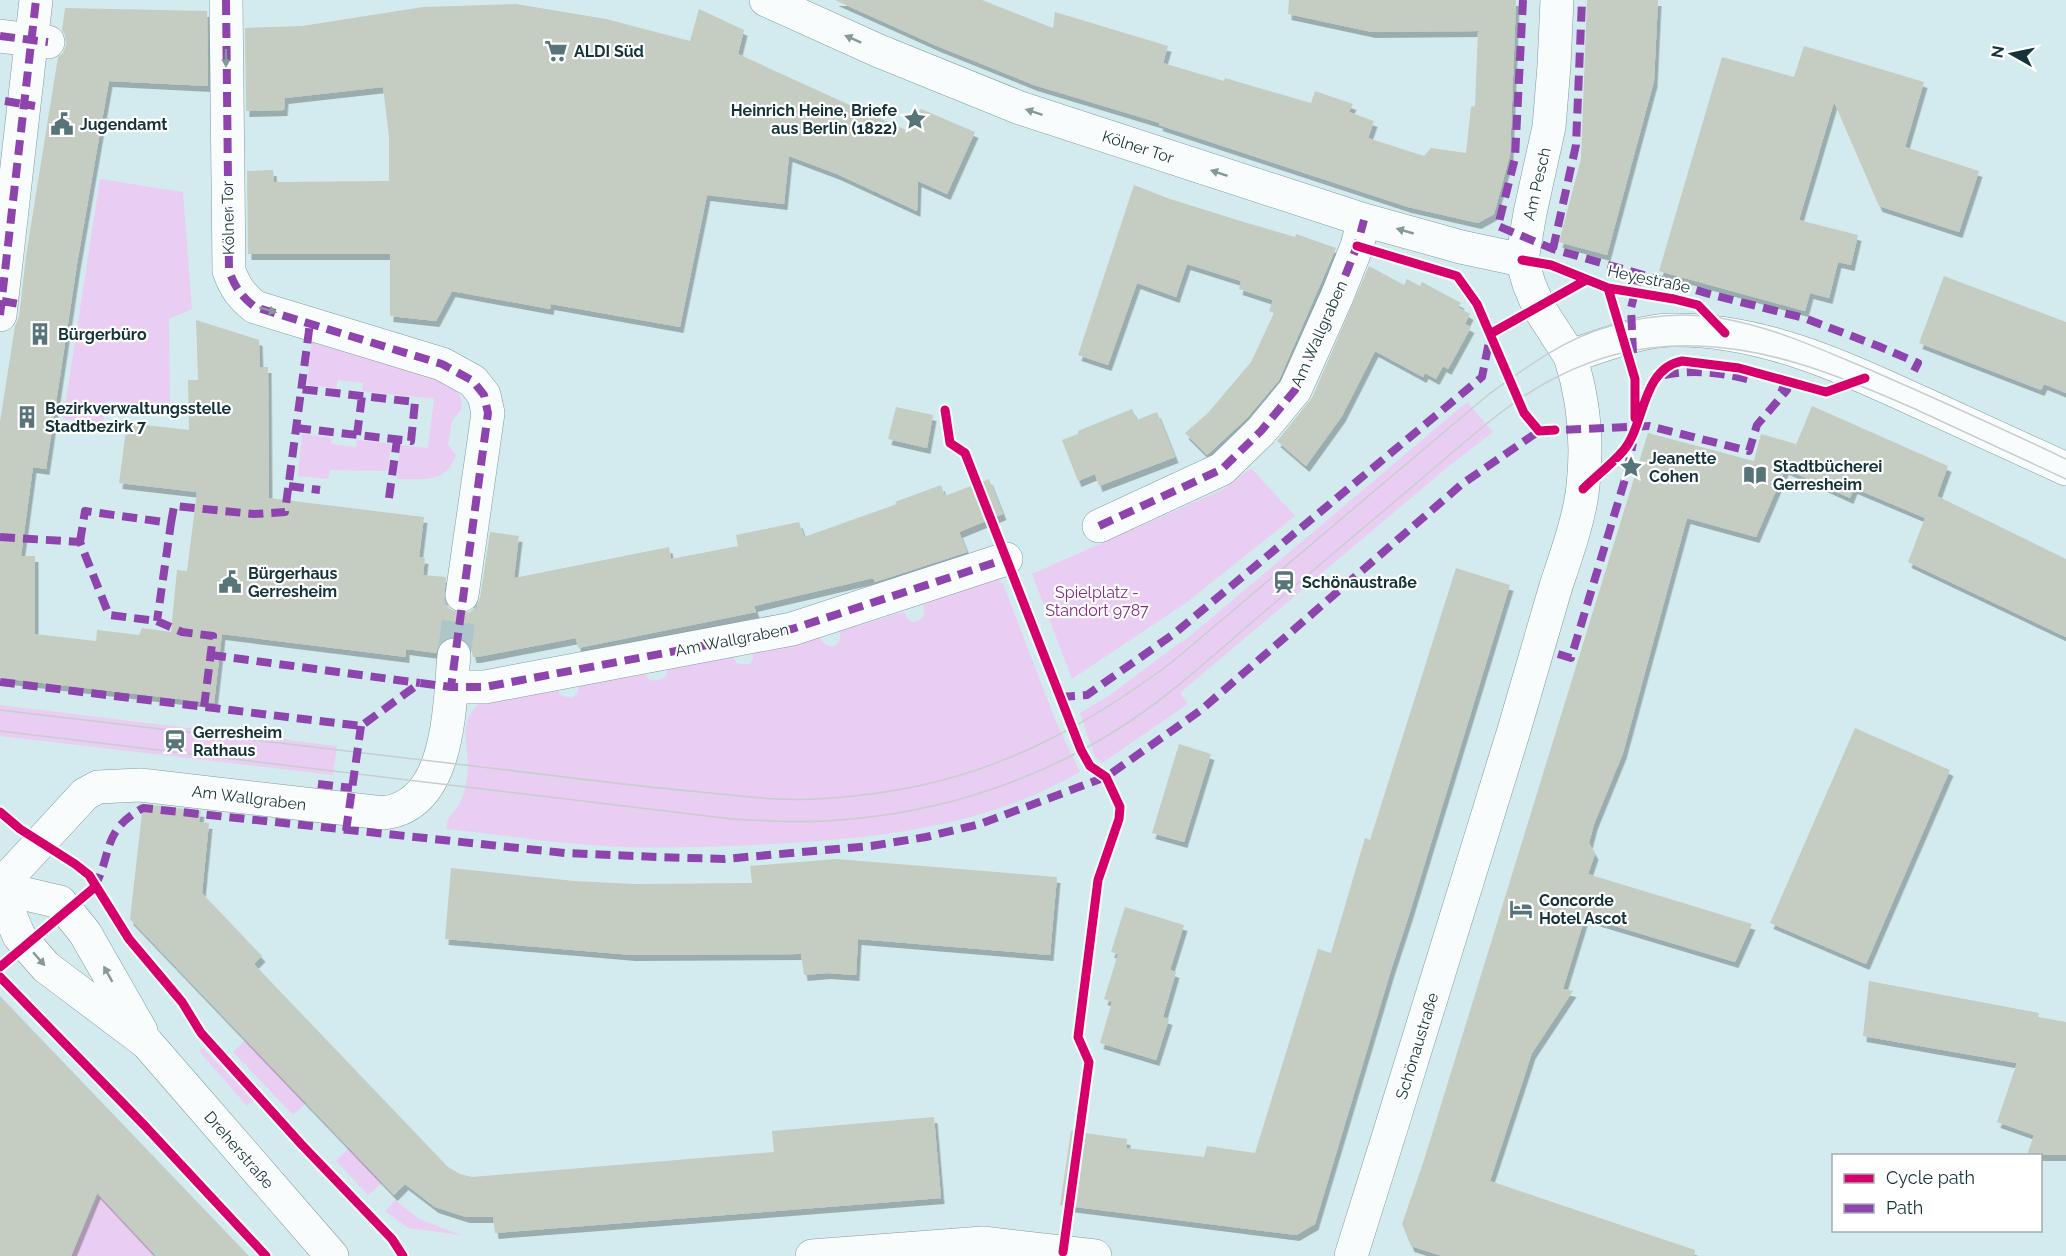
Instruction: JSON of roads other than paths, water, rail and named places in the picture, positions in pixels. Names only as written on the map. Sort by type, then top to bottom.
[{"type":"street","points":[[7,307],[9,225],[21,104],[40,41],[36,0]]},
{"type":"street","name":"Kölner Tor","points":[[226,0],[229,271],[242,297],[255,307],[442,364],[473,381],[484,395],[488,413],[462,596]]},
{"type":"street","name":"Kölner Tor","points":[[766,0],[879,51],[1020,108],[1364,220],[1461,247],[1522,260]]},
{"type":"street","name":"Am Pesch","points":[[1557,0],[1549,127],[1522,260],[1528,284],[1539,308],[1570,356]]},
{"type":"street","points":[[0,36],[40,41]]},
{"type":"street","name":"Am Wallgraben","points":[[1099,526],[1222,469],[1261,431],[1295,390],[1338,294],[1357,246],[1364,220]]},
{"type":"street","points":[[1570,356],[1622,339],[1670,330],[1748,336],[1812,356],[1865,378],[2066,469]]},
{"type":"street","name":"Schönaustraße","points":[[1351,1256],[1460,909],[1583,489],[1585,463],[1582,397],[1570,356]]},
{"type":"street","name":"Am Wallgraben","points":[[451,687],[485,687],[792,629],[1006,560]]},
{"type":"street","name":"Am Wallgraben","points":[[0,888],[86,794],[98,787],[140,785],[383,813],[396,812],[410,805],[430,782],[440,762],[445,740],[454,655]]},
{"type":"street","name":"Dreherstraße","points":[[0,888],[19,936],[46,967],[147,1043]]},
{"type":"street","name":"Dreherstraße","points":[[0,888],[60,902],[85,933],[147,1043],[332,1256]]},
{"type":"street","points":[[812,1256],[983,1243],[1095,1256]]},
{"type":"tunnel","points":[[454,655],[462,595]]},
{"type":"tram line","points":[[0,710],[603,782],[759,798],[831,798],[866,795],[918,786],[953,777],[1020,753],[1052,738],[1113,703],[1172,662],[1489,394],[1545,355],[1575,339],[1607,327],[1649,318],[1677,315],[1706,316],[1760,327],[1875,372],[2066,459]]},
{"type":"tram line","points":[[0,731],[732,819],[812,821],[877,816],[915,810],[990,790],[1062,760],[1129,722],[1163,698],[1506,409],[1559,376],[1609,356],[1644,349],[1698,346],[1754,352],[1782,359],[1836,376],[1889,398],[2066,479]]},
{"type":"place","name":"ALDI Süd","points":[[556,51]]},
{"type":"place","name":"Heinrich Heine, Briefe aus Berlin (1822)","points":[[915,119]]},
{"type":"place","name":"Jugendamt","points":[[62,124]]},
{"type":"place","name":"Bürgerbüro","points":[[40,334]]},
{"type":"place","name":"Bezirkverwaltungsstelle Stadtbezirk 7","points":[[27,417]]},
{"type":"place","name":"Jeanette Cohen","points":[[1631,467]]},
{"type":"place","name":"Stadtbücherei Gerresheim","points":[[1755,475]]},
{"type":"place","name":"Bürgerhaus Gerresheim","points":[[230,582]]},
{"type":"place","name":"Schönaustraße","points":[[1284,582]]},
{"type":"place","name":"Gerresheim Rathaus","points":[[175,741]]},
{"type":"place","name":"Concorde Hotel Ascot","points":[[1521,909]]},
{"type":"park label","name":"Spielplatz - Standort 9787","points":[[1097,601]]}]
